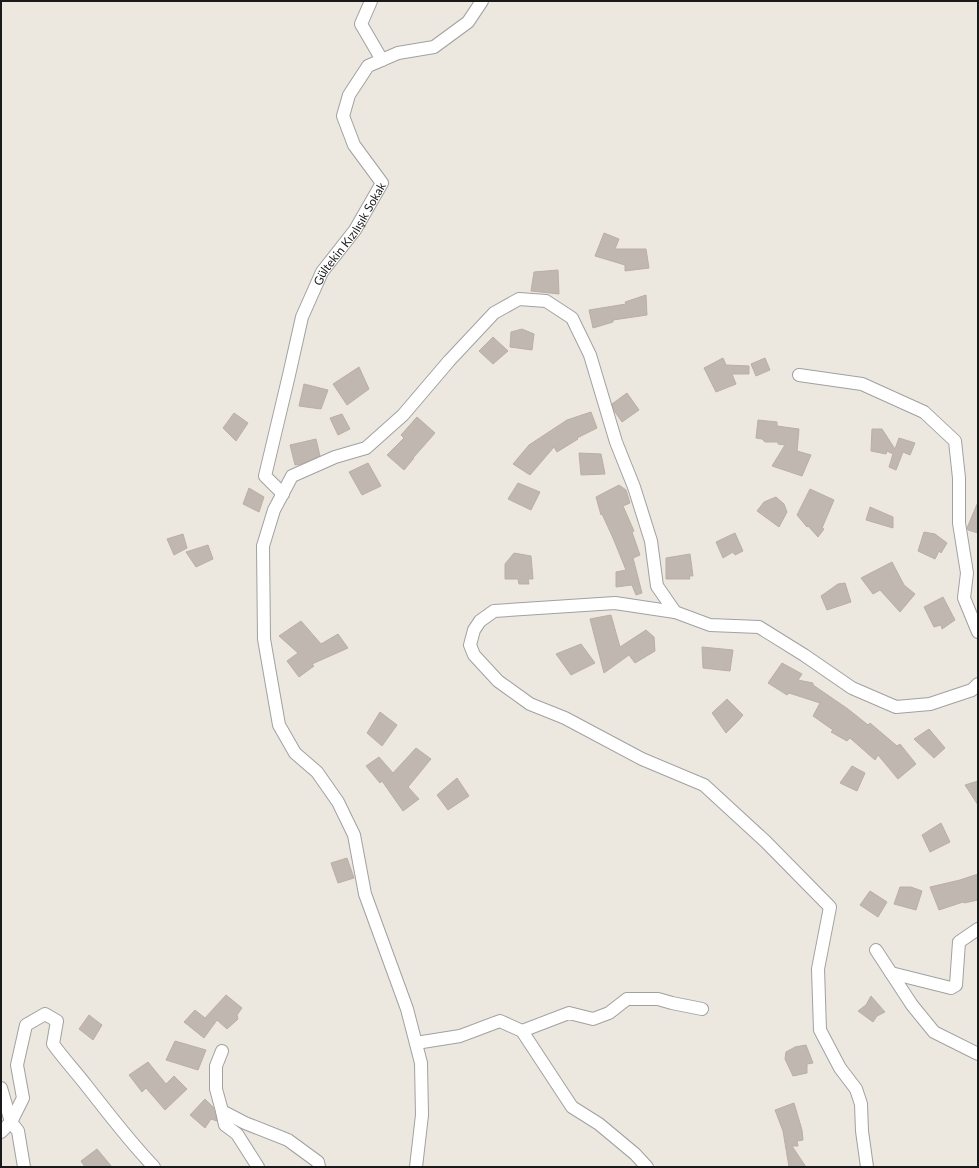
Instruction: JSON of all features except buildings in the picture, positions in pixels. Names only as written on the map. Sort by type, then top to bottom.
[{"type":"street","points":[[371,1],[361,24],[382,60]]},
{"type":"street","name":"Gültekin Kızılışık Sokak","points":[[282,494],[265,476],[302,317],[322,272],[355,230],[382,183],[354,144],[343,116],[349,95],[368,66],[398,53],[434,48],[468,22],[482,1]]},
{"type":"street","points":[[416,1167],[422,1115],[421,1063],[406,1009],[365,894],[354,835],[338,802],[317,772],[295,753],[279,725],[264,639],[263,546],[274,510],[292,476],[335,458],[366,448],[403,415],[449,361],[494,313],[519,299],[546,301],[572,318],[590,355],[616,442],[634,487],[651,541],[657,586],[675,612]]},
{"type":"street","points":[[800,375],[862,384],[924,412],[955,441],[959,478],[959,523],[967,573],[964,598],[978,632]]},
{"type":"street","points":[[867,1167],[862,1131],[861,1104],[856,1089],[840,1068],[820,1030],[818,969],[830,907],[765,841],[704,785],[642,759],[565,718],[530,704],[498,680],[474,655],[470,645],[474,630],[480,621],[494,611],[615,603],[675,612],[710,625],[760,627],[852,688],[896,707],[930,704],[972,690],[978,684]]},
{"type":"street","points":[[891,973],[951,988],[956,985],[960,942],[978,928]]},
{"type":"street","points":[[876,950],[912,1005],[934,1032],[978,1054]]},
{"type":"street","points":[[522,1031],[568,1013],[593,1020],[609,1013],[627,1000],[658,998],[672,1003],[702,1009]]},
{"type":"street","points":[[1,1132],[12,1122],[23,1098],[17,1065],[26,1025],[45,1014],[57,1021],[54,1044],[63,1058],[77,1073],[135,1147],[154,1167]]},
{"type":"street","points":[[416,1043],[460,1036],[500,1021],[522,1031],[572,1107],[599,1124],[635,1154],[647,1167]]},
{"type":"street","points":[[222,1052],[216,1066],[216,1088],[225,1125],[237,1134],[258,1167]]},
{"type":"street","points":[[1,1088],[12,1122],[18,1131],[24,1167]]},
{"type":"street","points":[[222,1111],[245,1123],[288,1140],[318,1162],[319,1167]]}]
